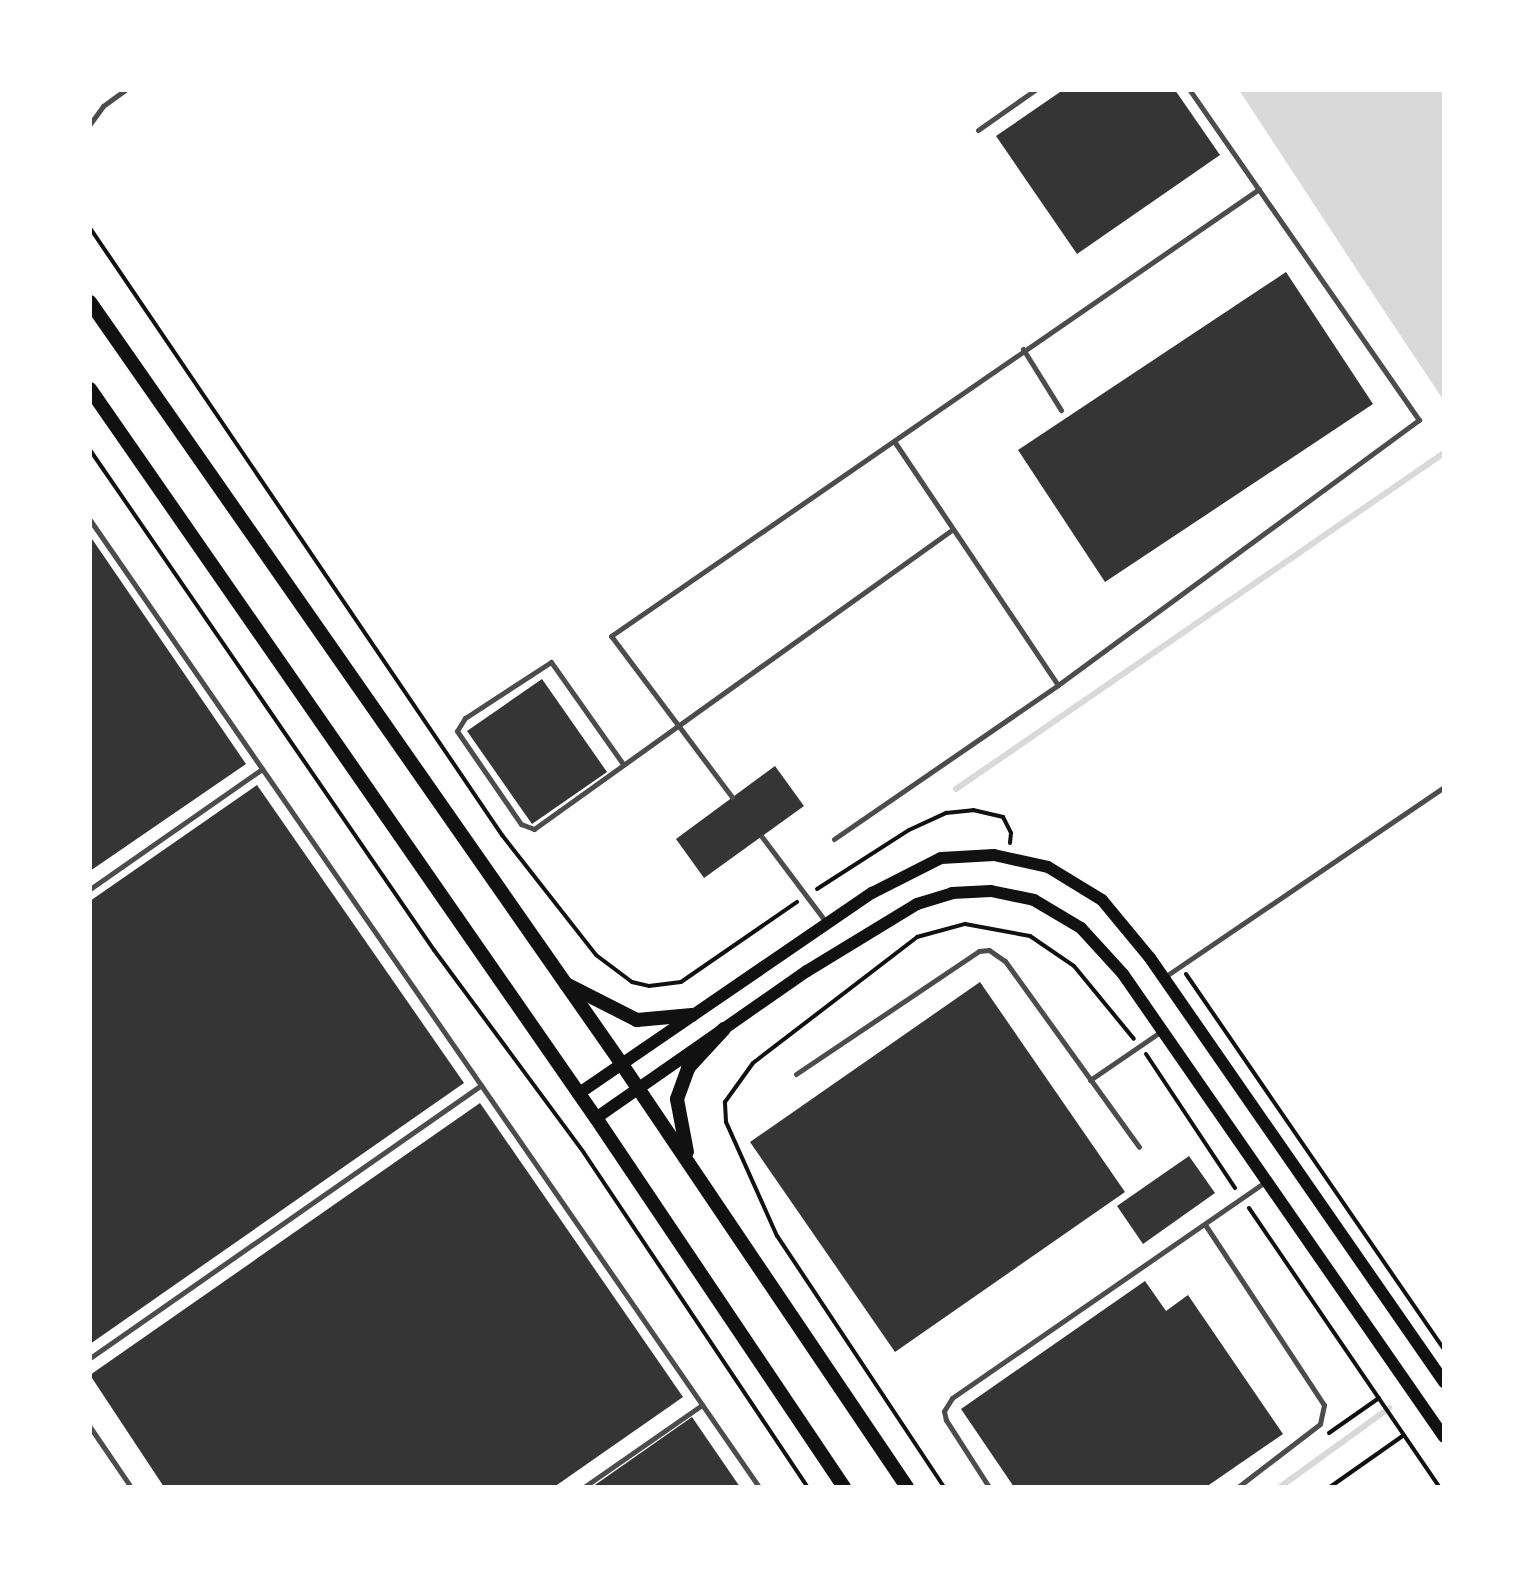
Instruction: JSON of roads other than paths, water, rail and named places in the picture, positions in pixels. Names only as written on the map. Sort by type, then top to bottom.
[{"type":"main road","points":[[90,302],[620,1063],[906,1487]]},
{"type":"main road","points":[[90,389],[596,1118],[844,1487]]},
{"type":"main road","points":[[578,1094],[872,893],[941,858],[1007,858],[1048,867],[1102,900],[1164,978],[1444,1382]]},
{"type":"main road","points":[[596,1118],[724,1029],[917,904],[952,893],[991,890],[1034,900],[1081,928],[1123,974],[1444,1437]]},
{"type":"main road","points":[[561,981],[637,1020],[692,1014]]},
{"type":"main road","points":[[695,1173],[682,1140],[678,1099],[688,1068],[724,1029]]},
{"type":"lane","points":[[90,124],[103,106],[126,90]]},
{"type":"lane","points":[[978,130],[1035,90]]},
{"type":"lane","points":[[834,839],[1058,685],[1420,420],[1190,90]]},
{"type":"lane","points":[[732,797],[611,636],[1022,349],[1260,189]]},
{"type":"lane","points":[[1022,349],[1062,410]]},
{"type":"lane","points":[[894,441],[1058,685]]},
{"type":"lane","points":[[90,520],[759,1487]]},
{"type":"lane","points":[[623,764],[551,662],[465,718],[457,731],[521,824],[530,829],[623,764],[953,529]]},
{"type":"lane","points":[[90,889],[262,769]]},
{"type":"lane","points":[[1164,978],[1444,787]]},
{"type":"lane","points":[[762,836],[827,923]]},
{"type":"lane","points":[[796,1074],[978,951],[989,950],[1005,961],[1139,1147]]},
{"type":"lane","points":[[1090,1080],[1162,1031]]},
{"type":"lane","points":[[90,1358],[481,1086]]},
{"type":"lane","points":[[990,1487],[946,1420],[944,1411],[952,1398],[1267,1181]]},
{"type":"lane","points":[[1206,1226],[1324,1405],[1320,1424],[1238,1487]]},
{"type":"lane","points":[[584,1487],[702,1405]]},
{"type":"lane","points":[[90,1428],[130,1487]]},
{"type":"waterway","points":[[956,789],[1444,453]]},
{"type":"waterway","points":[[1280,1487],[1389,1408]]}]
